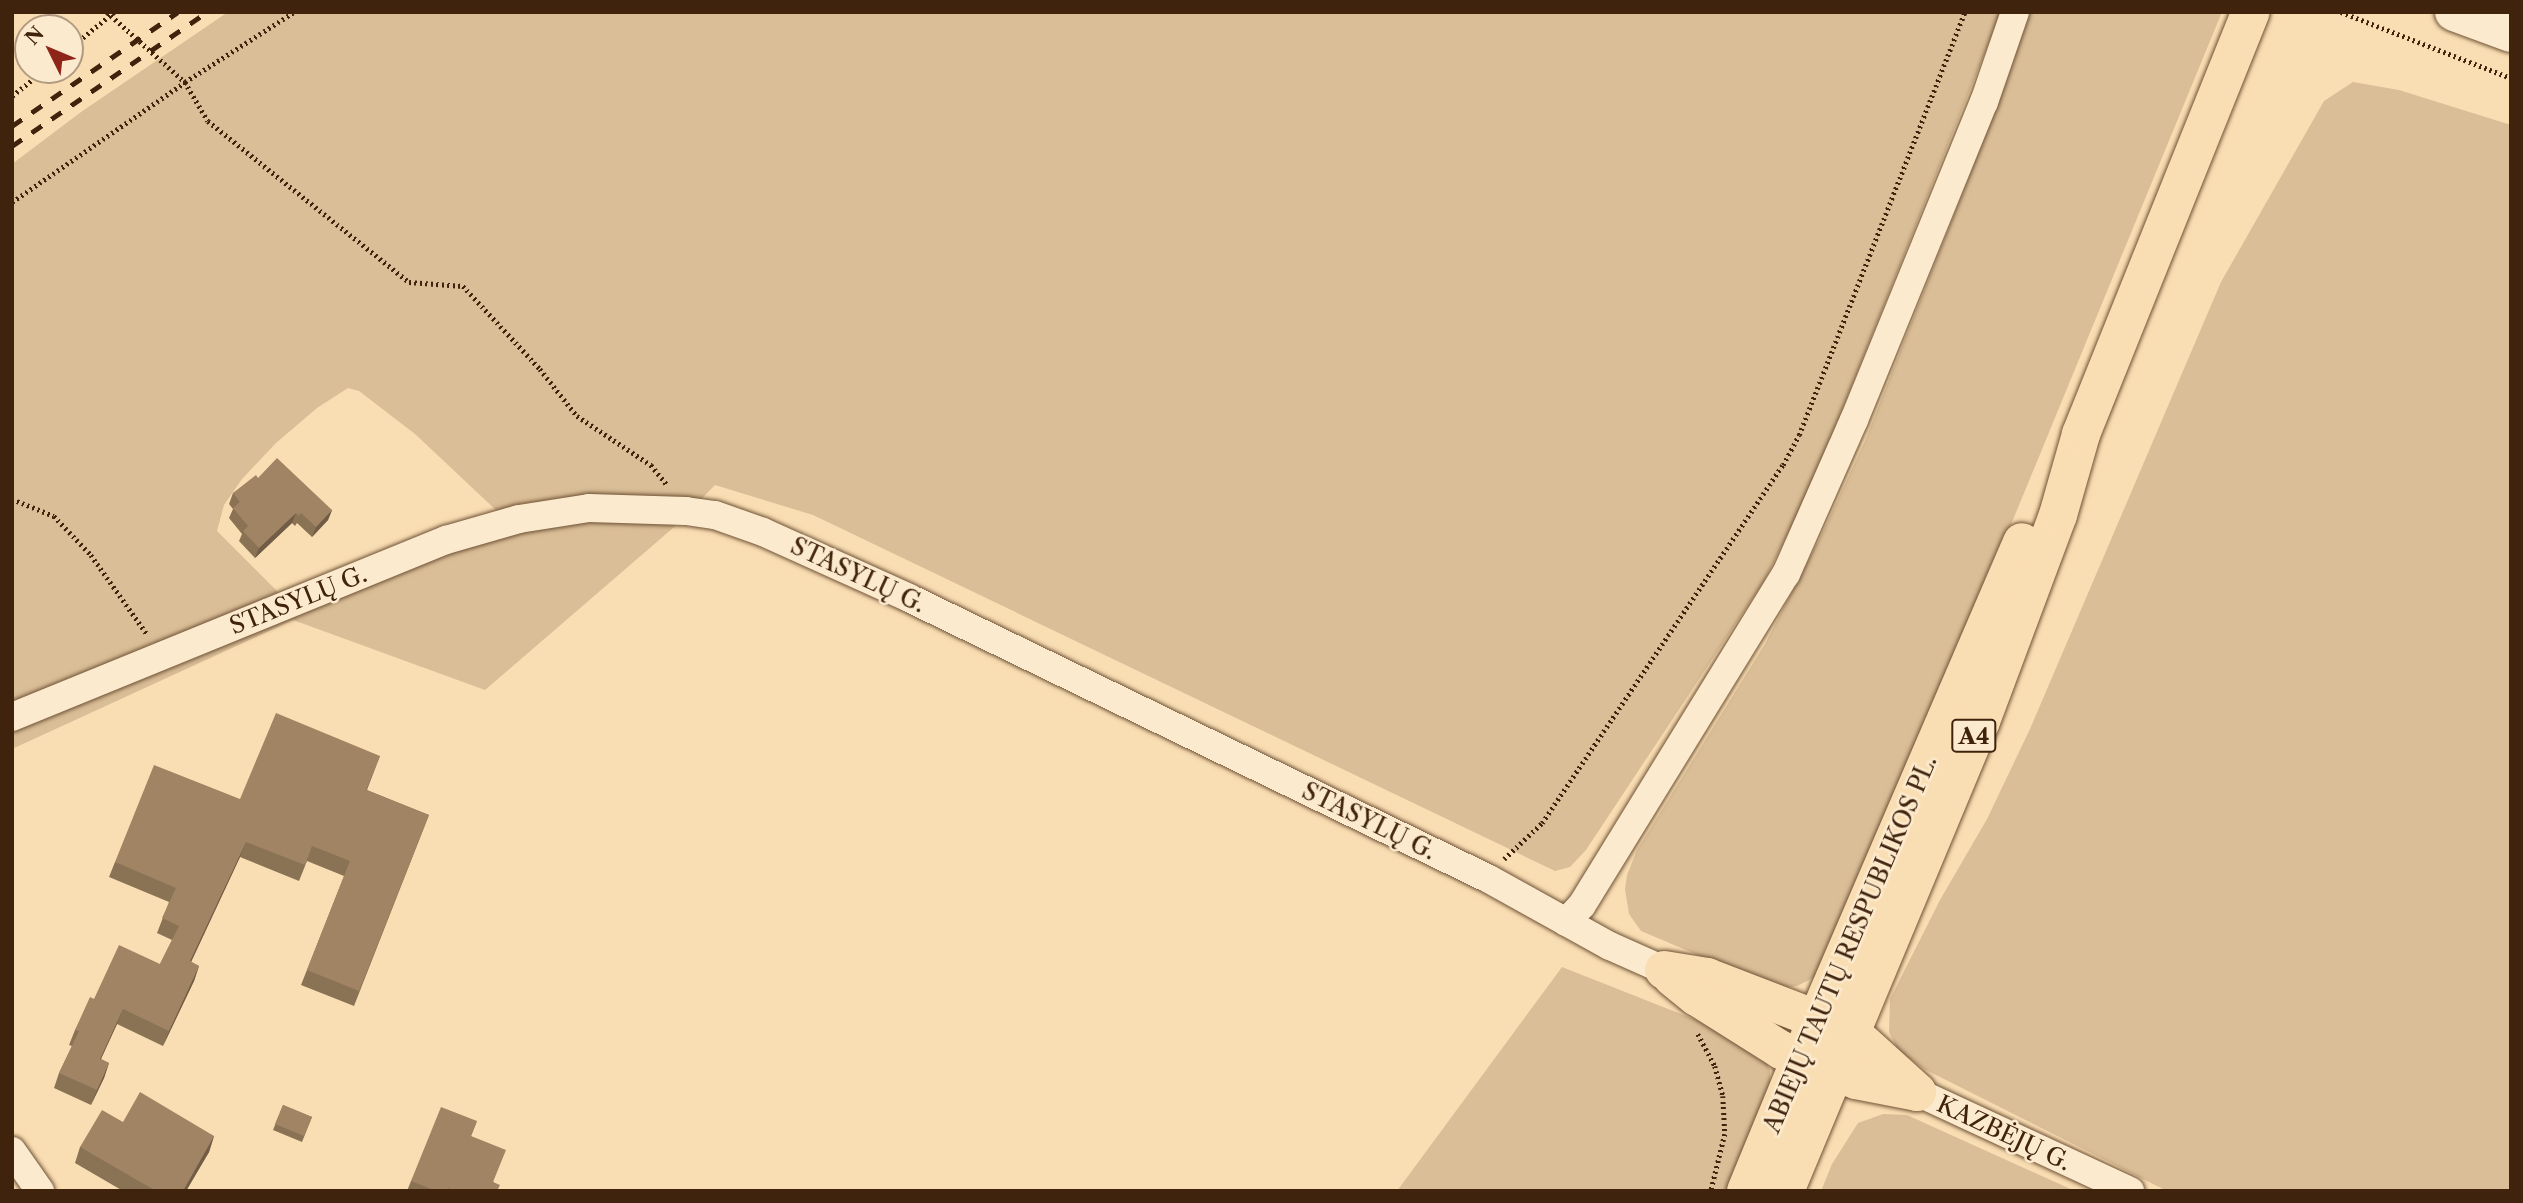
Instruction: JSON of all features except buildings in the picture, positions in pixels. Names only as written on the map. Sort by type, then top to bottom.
[{"type":"highway","name":"ABIEJŲ TAUTŲ RESPUBLIKOS PL.","points":[[1785,1191],[2021,617],[2058,515],[2081,434],[2250,15]]},
{"type":"highway","name":"ABIEJŲ TAUTŲ RESPUBLIKOS PL.","points":[[1746,1191],[1816,1019],[2031,519],[2056,469],[2081,434]]},
{"type":"highway","points":[[1664,970],[1706,977],[1852,1033],[1917,1092]]},
{"type":"highway","points":[[1664,970],[1697,998],[1757,1036],[1800,1058],[1835,1073],[1872,1084],[1917,1092]]},
{"type":"main road","points":[[2454,12],[2511,33]]},
{"type":"street","points":[[1566,922],[1589,894],[1786,574],[1854,420],[1984,102],[2015,12]]},
{"type":"street","name":"STASYLŲ G.","points":[[12,717],[446,540],[519,519],[589,508],[686,511],[715,515],[810,551],[1489,879],[1566,922],[1664,970]]},
{"type":"street","name":"KAZBĖJŲ G.","points":[[1917,1092],[2130,1191]]},
{"type":"street","points":[[12,1150],[40,1191]]},
{"type":"path","points":[[12,202],[185,82],[294,12]]},
{"type":"path","points":[[1489,879],[1505,857],[1542,823],[1783,465],[1799,435],[1965,12]]},
{"type":"path","points":[[2341,12],[2511,78]]},
{"type":"path","points":[[84,36],[111,13],[185,82],[208,121],[409,282],[463,286],[540,369],[578,416],[651,465],[686,511]]},
{"type":"path","points":[[12,96],[27,84]]},
{"type":"path","points":[[12,499],[54,516],[91,555],[126,608],[163,654]]},
{"type":"path","points":[[1697,998],[1690,1013],[1693,1025],[1715,1066],[1723,1096],[1725,1134],[1711,1191]]},
{"type":"shaded area","points":[[228,12],[2001,12],[1811,488],[1764,581],[1586,850],[1570,867],[1555,871],[813,515],[715,485],[673,528],[485,690],[293,620],[12,749],[12,164],[81,112]],"holes":[[[348,388],[359,391],[415,434],[498,512],[280,594],[217,531],[224,505],[242,479],[276,443],[317,408]]]},
{"type":"shaded area","points":[[2030,12],[2222,12],[1831,962],[1817,976],[1797,986],[1783,988],[1764,983],[1641,931],[1629,914],[1625,889],[1627,875],[1637,850],[1765,644],[1821,536],[1865,441],[2004,88]]},
{"type":"shaded area","points":[[2353,82],[2399,90],[2511,125],[2511,1191],[2167,1191],[1924,1069],[1898,1050],[1889,1032],[1890,999],[1940,900],[1987,819],[2030,729],[2221,282],[2324,101]]},
{"type":"shaded area","points":[[1562,967],[1739,1037],[1763,1055],[1770,1070],[1770,1094],[1732,1191],[1397,1191]]},
{"type":"shaded area","points":[[1883,1114],[1907,1115],[2075,1191],[1821,1191],[1832,1164],[1858,1123]]},
{"type":"railway","points":[[12,126],[178,12]]},
{"type":"railway","points":[[12,146],[207,12]]}]
